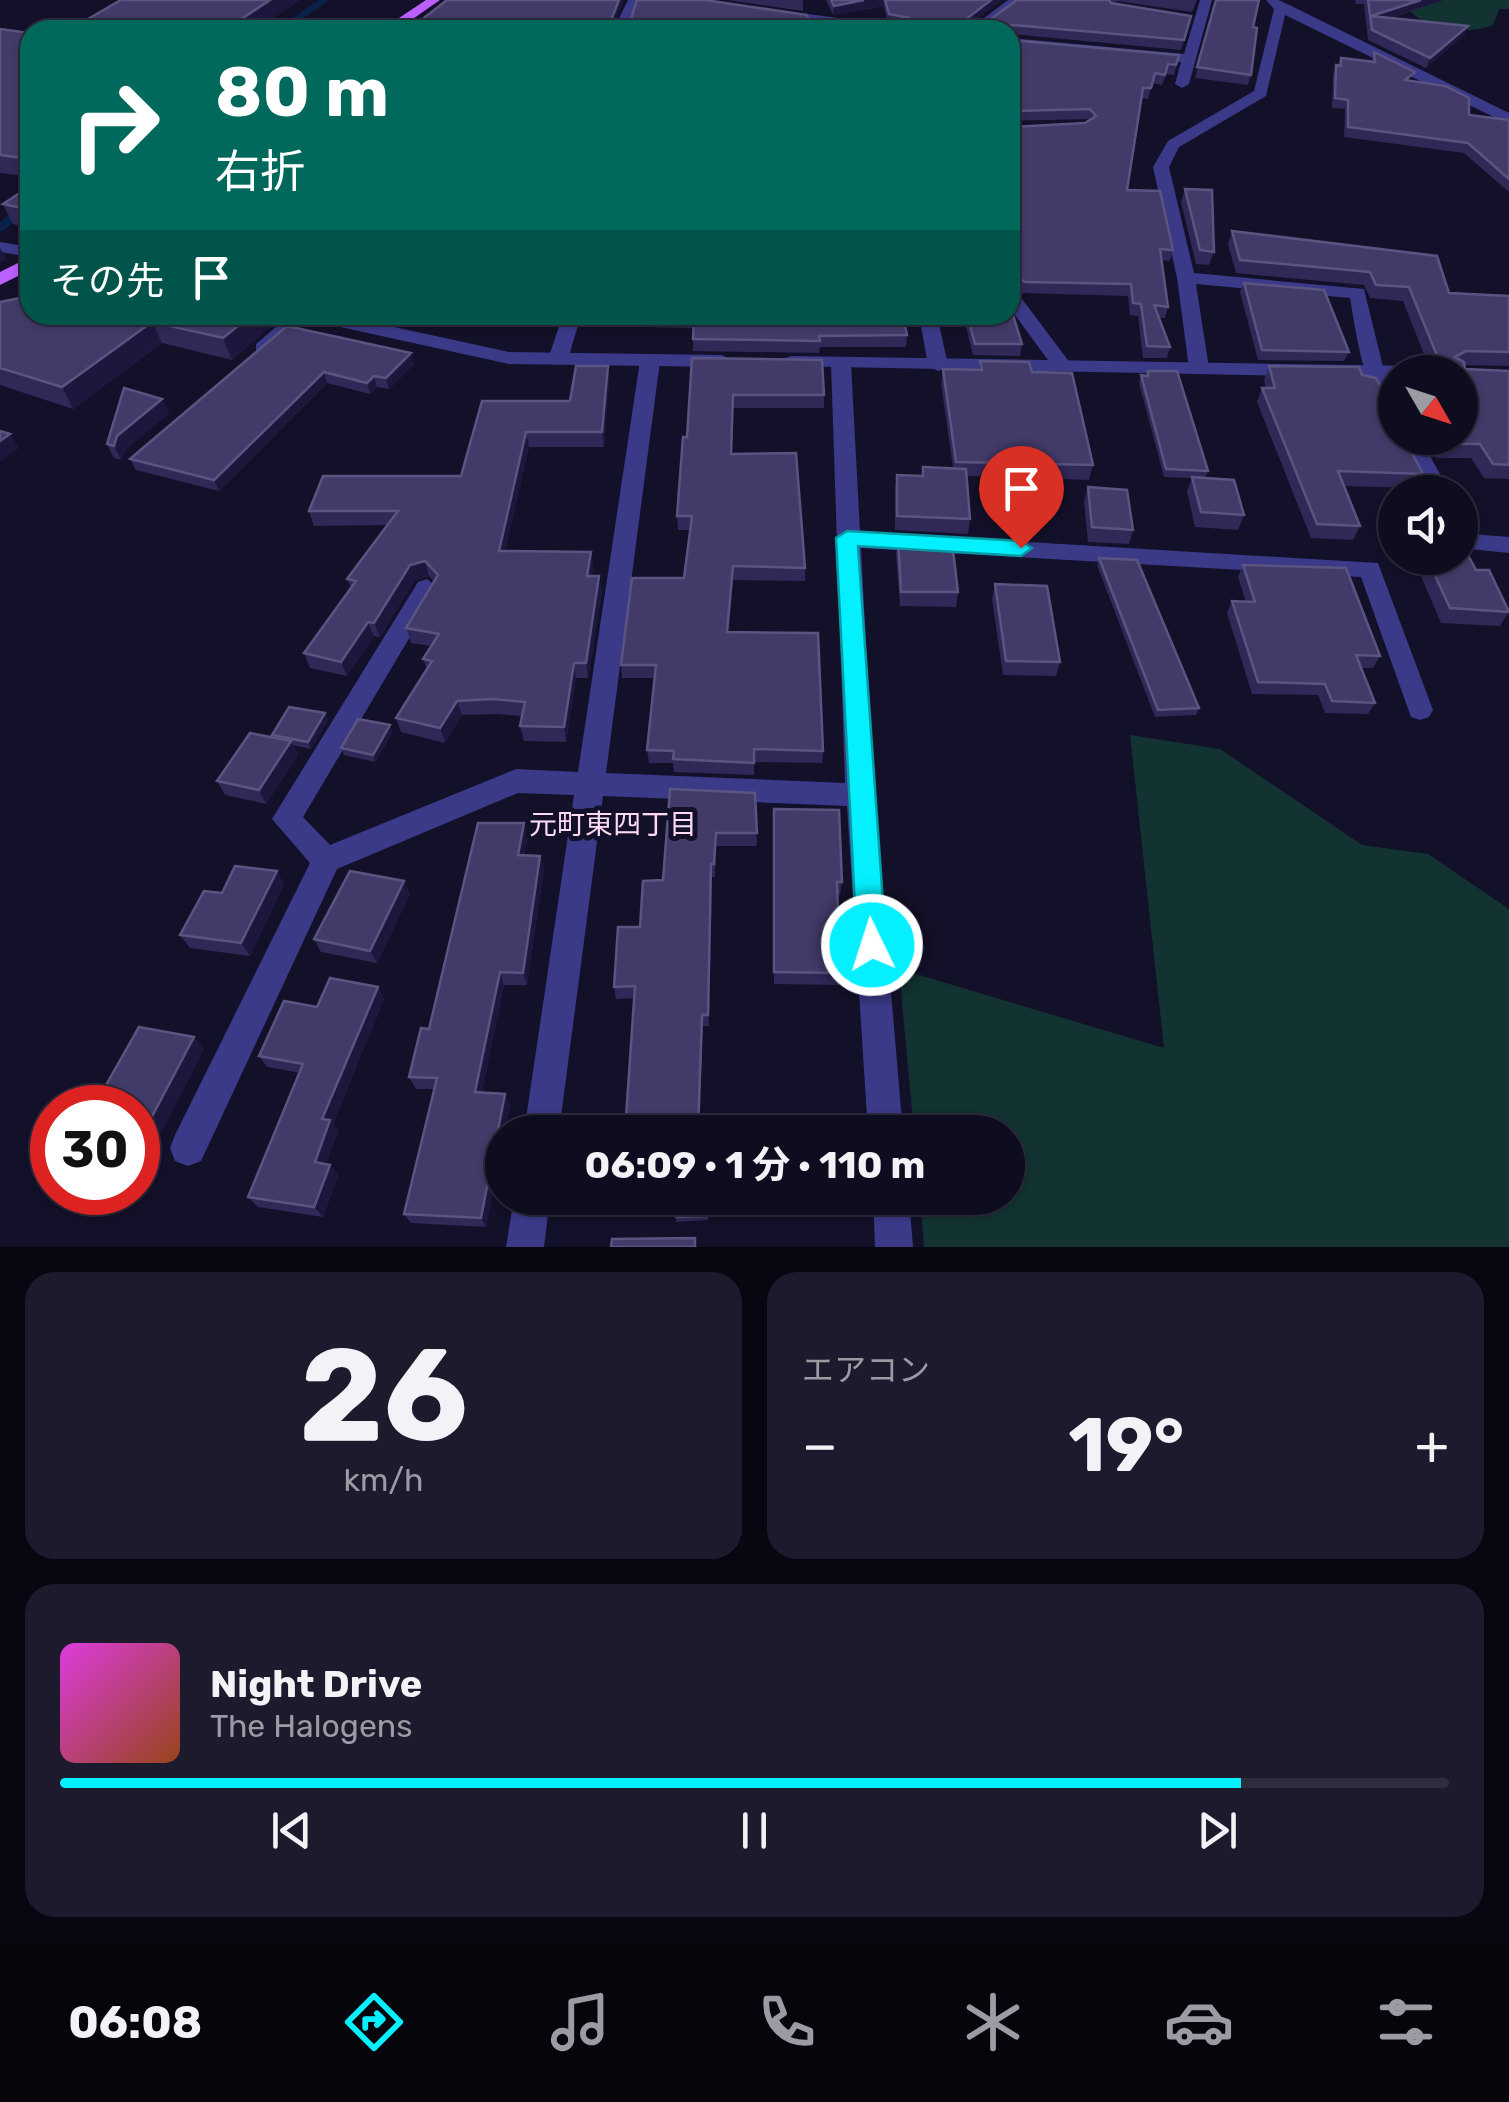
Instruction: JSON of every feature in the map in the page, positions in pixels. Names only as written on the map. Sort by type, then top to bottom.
[{"type":"main road","points":[[403,20],[434,0]]},
{"type":"street","points":[[812,19],[829,0]]},
{"type":"street","points":[[989,20],[1016,0]]},
{"type":"street","points":[[1182,84],[1206,0]]},
{"type":"street","points":[[1199,368],[1186,278],[1161,167],[1173,144],[1261,93],[1276,4],[1509,119]]},
{"type":"street","points":[[760,12],[820,20]]},
{"type":"street","points":[[1183,18],[1199,20]]},
{"type":"street","points":[[1020,43],[1189,59]]},
{"type":"street","points":[[1186,278],[1358,293],[1378,378]]},
{"type":"street","points":[[1020,309],[1063,367]]},
{"type":"street","points":[[241,367],[289,325]]},
{"type":"street","points":[[355,325],[510,358],[1378,371]]},
{"type":"street","points":[[558,359],[569,325]]},
{"type":"street","points":[[930,325],[938,365]]},
{"type":"street","points":[[543,1115],[650,361]]},
{"type":"street","points":[[840,363],[860,794],[885,1115]]},
{"type":"street","points":[[847,538],[1370,569],[1420,710]]},
{"type":"street","points":[[1478,542],[1509,545]]},
{"type":"street","points":[[326,860],[286,819],[427,588]]},
{"type":"street","points":[[188,1148],[326,860],[516,781],[860,794]]},
{"type":"street","points":[[525,1247],[530,1215]]},
{"type":"street","points":[[891,1215],[894,1247]]},
{"type":"green space","points":[[1401,0],[1509,0],[1509,9],[1499,9],[1493,25],[1455,30],[1418,18]]},
{"type":"green space","points":[[1130,735],[1220,749],[1362,845],[1428,854],[1509,909],[1509,1247],[924,1247],[921,1215],[1025,1215],[1025,1115],[912,1115],[899,969],[1164,1048]]},
{"type":"building","points":[[121,0],[270,0],[240,20],[86,20]]},
{"type":"building","points":[[447,0],[619,0],[611,20],[421,20]]},
{"type":"building","points":[[637,0],[705,0],[807,15],[808,20],[631,20]]},
{"type":"building","points":[[831,0],[864,0],[834,6]]},
{"type":"building","points":[[885,0],[991,0],[965,20],[908,20],[889,14]]},
{"type":"building","points":[[1017,0],[1109,0],[1191,16],[1184,40],[1020,26],[1020,20],[990,20]]},
{"type":"building","points":[[1216,0],[1259,0],[1253,27],[1257,28],[1251,75],[1197,67]]},
{"type":"building","points":[[1368,0],[1421,0],[1371,16],[1468,26],[1430,58],[1372,30]]},
{"type":"building","points":[[0,29],[20,32],[20,158],[0,155]]},
{"type":"building","points":[[1020,41],[1179,55],[1176,65],[1168,64],[1165,75],[1155,73],[1151,88],[1143,88],[1127,190],[1160,191],[1173,250],[1160,249],[1168,307],[1154,305],[1170,347],[1147,346],[1141,304],[1133,303],[1131,284],[1025,282],[1020,279],[1020,126],[1085,123],[1096,116],[1090,109],[1020,111]]},
{"type":"building","points":[[1374,52],[1415,72],[1405,80],[1445,86],[1469,98],[1469,115],[1509,120],[1509,179],[1468,143],[1348,127],[1348,100],[1335,98],[1336,65],[1341,66],[1341,58],[1375,62]]},
{"type":"building","points":[[1185,189],[1212,190],[1214,252],[1200,250]]},
{"type":"building","points":[[20,193],[20,208],[3,204]]},
{"type":"building","points":[[1232,231],[1437,256],[1449,293],[1509,296],[1509,352],[1437,355],[1409,287],[1376,285],[1370,272],[1240,260]]},
{"type":"building","points":[[1244,283],[1324,290],[1349,352],[1262,350]]},
{"type":"building","points":[[20,298],[20,325],[148,325],[62,387],[0,368],[0,302]]},
{"type":"building","points":[[165,325],[239,325],[223,338]]},
{"type":"building","points":[[694,325],[905,325],[907,335],[819,336],[820,341],[693,339]]},
{"type":"building","points":[[970,325],[1016,325],[1022,344],[975,344]]},
{"type":"building","points":[[287,326],[411,353],[386,378],[374,376],[367,383],[324,372],[214,480],[130,459]]},
{"type":"building","points":[[692,358],[822,360],[824,395],[733,395],[731,454],[796,453],[805,568],[733,566],[727,632],[818,633],[823,751],[754,749],[754,763],[673,759],[674,751],[647,750],[656,665],[621,665],[632,578],[684,578],[692,516],[677,516]]},
{"type":"building","points":[[980,361],[1029,362],[1032,372],[1072,373],[1093,465],[956,462],[943,369],[982,370]]},
{"type":"building","points":[[576,366],[608,366],[602,432],[526,432],[499,551],[591,552],[587,576],[599,576],[586,663],[574,663],[564,727],[520,726],[525,702],[493,699],[457,701],[440,728],[396,718],[432,661],[423,659],[439,634],[406,628],[438,575],[425,561],[410,565],[374,623],[368,622],[341,662],[304,653],[356,581],[347,579],[398,511],[309,511],[323,476],[461,476],[482,401],[570,401]]},
{"type":"building","points":[[1269,366],[1359,367],[1362,375],[1378,381],[1378,455],[1413,455],[1423,474],[1338,471],[1360,526],[1317,524],[1262,388],[1275,388]]},
{"type":"building","points":[[1478,370],[1509,371],[1509,465],[1493,464],[1480,444]]},
{"type":"building","points":[[1148,371],[1177,371],[1208,471],[1166,469],[1141,375],[1148,376]]},
{"type":"building","points":[[124,388],[162,399],[117,436],[114,446],[107,444]]},
{"type":"building","points":[[923,467],[966,469],[970,519],[897,516],[897,475],[923,476]]},
{"type":"building","points":[[1192,477],[1234,480],[1244,515],[1201,512]]},
{"type":"building","points":[[1088,487],[1127,490],[1133,530],[1092,527]]},
{"type":"building","points":[[898,539],[952,542],[958,592],[901,592]]},
{"type":"building","points":[[1099,558],[1137,560],[1199,708],[1158,710]]},
{"type":"building","points":[[1243,565],[1346,568],[1380,656],[1356,655],[1375,703],[1332,701],[1325,684],[1258,682],[1232,601],[1255,602]]},
{"type":"building","points":[[1478,570],[1489,570],[1509,612],[1450,608],[1435,575],[1478,575]]},
{"type":"building","points":[[995,584],[1047,586],[1060,662],[1006,661]]},
{"type":"building","points":[[289,707],[325,713],[308,742],[272,735]]},
{"type":"building","points":[[358,719],[390,725],[373,755],[341,748]]},
{"type":"building","points":[[250,733],[291,741],[259,790],[217,781]]},
{"type":"building","points":[[670,789],[755,793],[757,833],[716,833],[711,864],[708,1015],[702,1015],[699,1115],[626,1115],[635,986],[614,987],[618,927],[640,927],[643,881],[663,880]]},
{"type":"building","points":[[774,809],[839,810],[840,973],[774,972]]},
{"type":"building","points":[[478,823],[524,823],[518,855],[540,856],[523,973],[500,972],[475,1092],[505,1094],[501,1115],[485,1115],[485,1197],[481,1218],[404,1214],[437,1078],[409,1077],[421,1028],[429,1029]]},
{"type":"building","points":[[235,866],[277,871],[241,943],[180,935],[204,891],[222,893]]},
{"type":"building","points":[[350,871],[404,881],[370,951],[314,939]]},
{"type":"building","points":[[330,978],[378,987],[322,1119],[330,1120],[315,1162],[330,1165],[314,1207],[248,1197],[303,1064],[259,1056],[284,1001],[317,1007]]},
{"type":"building","points":[[139,1027],[194,1037],[160,1101],[160,1085],[106,1085]]},
{"type":"building","points":[[695,1238],[695,1247],[611,1247],[612,1239]]},
{"type":"waterway","points":[[295,20],[324,0]]},
{"type":"waterway","points":[[0,227],[20,213]]},
{"type":"district","name":"元町東四丁目","points":[[613,824]]},
{"type":"route","points":[[872,945],[847,538],[1021,548]]}]
